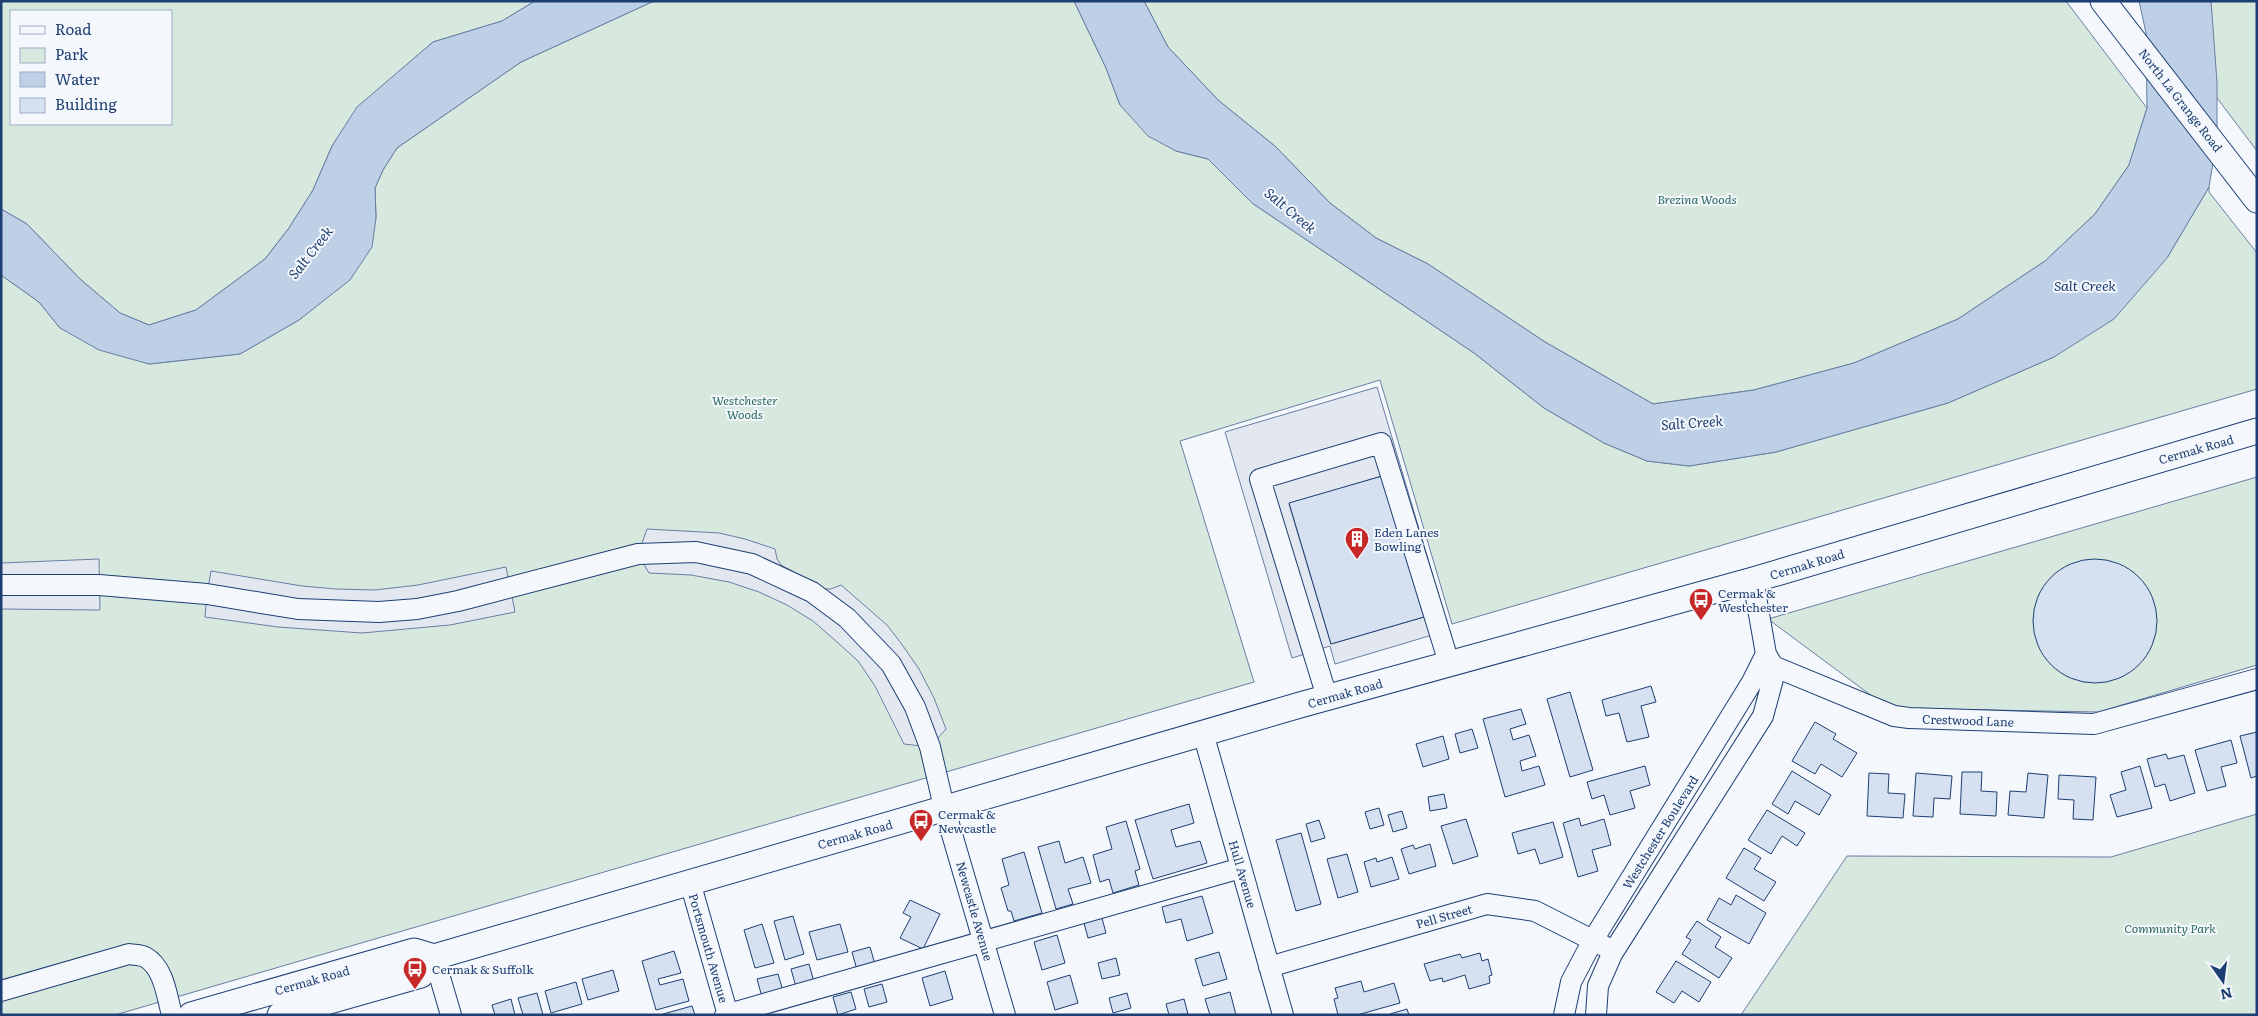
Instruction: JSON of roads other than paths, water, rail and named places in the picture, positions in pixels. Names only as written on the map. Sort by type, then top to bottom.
[{"type":"main road","name":"North La Grange Road","points":[[2110,9],[2219,148],[2257,200]]},
{"type":"main road","name":"Cermak Road","points":[[190,1015],[414,951],[434,957],[1328,697],[1753,580],[2257,431]]},
{"type":"main road","name":"Cermak Road","points":[[280,1015],[421,974],[434,957]]},
{"type":"street","points":[[1328,697],[1260,479],[1381,443],[1449,663]]},
{"type":"street","name":"Newcastle Avenue","points":[[1,585],[99,585],[207,594],[298,609],[379,612],[417,609],[458,601],[638,554],[696,552],[752,564],[812,592],[846,618],[891,664],[915,707],[930,747],[944,808],[1005,1015]]},
{"type":"street","points":[[1753,580],[1771,661]]},
{"type":"street","name":"Crestwood Lane","points":[[1771,661],[1879,711],[1901,717],[2092,724],[2257,679]]},
{"type":"street","name":"Westchester Boulevard","points":[[1564,1015],[1571,982],[1593,940],[1752,682],[1771,661]]},
{"type":"street","name":"Westchester Boulevard","points":[[1596,1015],[1598,986],[1614,951],[1763,716],[1771,661]]},
{"type":"street","name":"Hull Avenue","points":[[1203,733],[1283,1015]]},
{"type":"street","points":[[727,1014],[1241,868]]},
{"type":"street","name":"Portsmouth Avenue","points":[[690,882],[727,1014]]},
{"type":"street","name":"Pell Street","points":[[1269,967],[1487,904],[1535,911],[1614,951]]},
{"type":"street","points":[[1,991],[129,954],[146,957],[157,970],[164,984],[172,1015]]},
{"type":"street","points":[[434,957],[451,1015]]},
{"type":"water","name":"Salt Creek","points":[[535,1],[654,1],[521,62],[397,148],[383,170],[375,188],[376,218],[372,247],[350,280],[299,320],[240,354],[149,364],[99,350],[60,328],[39,302],[1,275],[1,209],[27,224],[80,279],[120,313],[149,325],[196,310],[265,259],[289,228],[313,190],[332,146],[357,107],[433,42],[502,21]]},
{"type":"water","name":"Salt Creek","points":[[1074,1],[1144,1],[1168,47],[1218,100],[1276,147],[1330,203],[1376,238],[1428,264],[1545,342],[1653,404],[1754,390],[1854,363],[1958,319],[2045,261],[2095,214],[2129,165],[2147,108],[2146,33],[2139,1],[2211,1],[2217,82],[2217,139],[2209,187],[2167,258],[2114,319],[2054,357],[1948,403],[1776,452],[1689,466],[1647,461],[1604,443],[1544,408],[1474,353],[1252,203],[1208,159],[1176,151],[1148,136],[1120,105],[1106,68]]},
{"type":"place","name":"Eden Lanes Bowling","points":[[1357,560]]},
{"type":"place","name":"Cermak & Westchester","points":[[1701,621]]},
{"type":"place","name":"Cermak & Newcastle","points":[[921,842]]},
{"type":"place","name":"Cermak & Suffolk","points":[[415,990]]},
{"type":"park label","name":"Brezina Woods","points":[[1697,199]]},
{"type":"park label","name":"Westchester Woods","points":[[745,407]]},
{"type":"park label","name":"Community Park","points":[[2170,928]]}]
